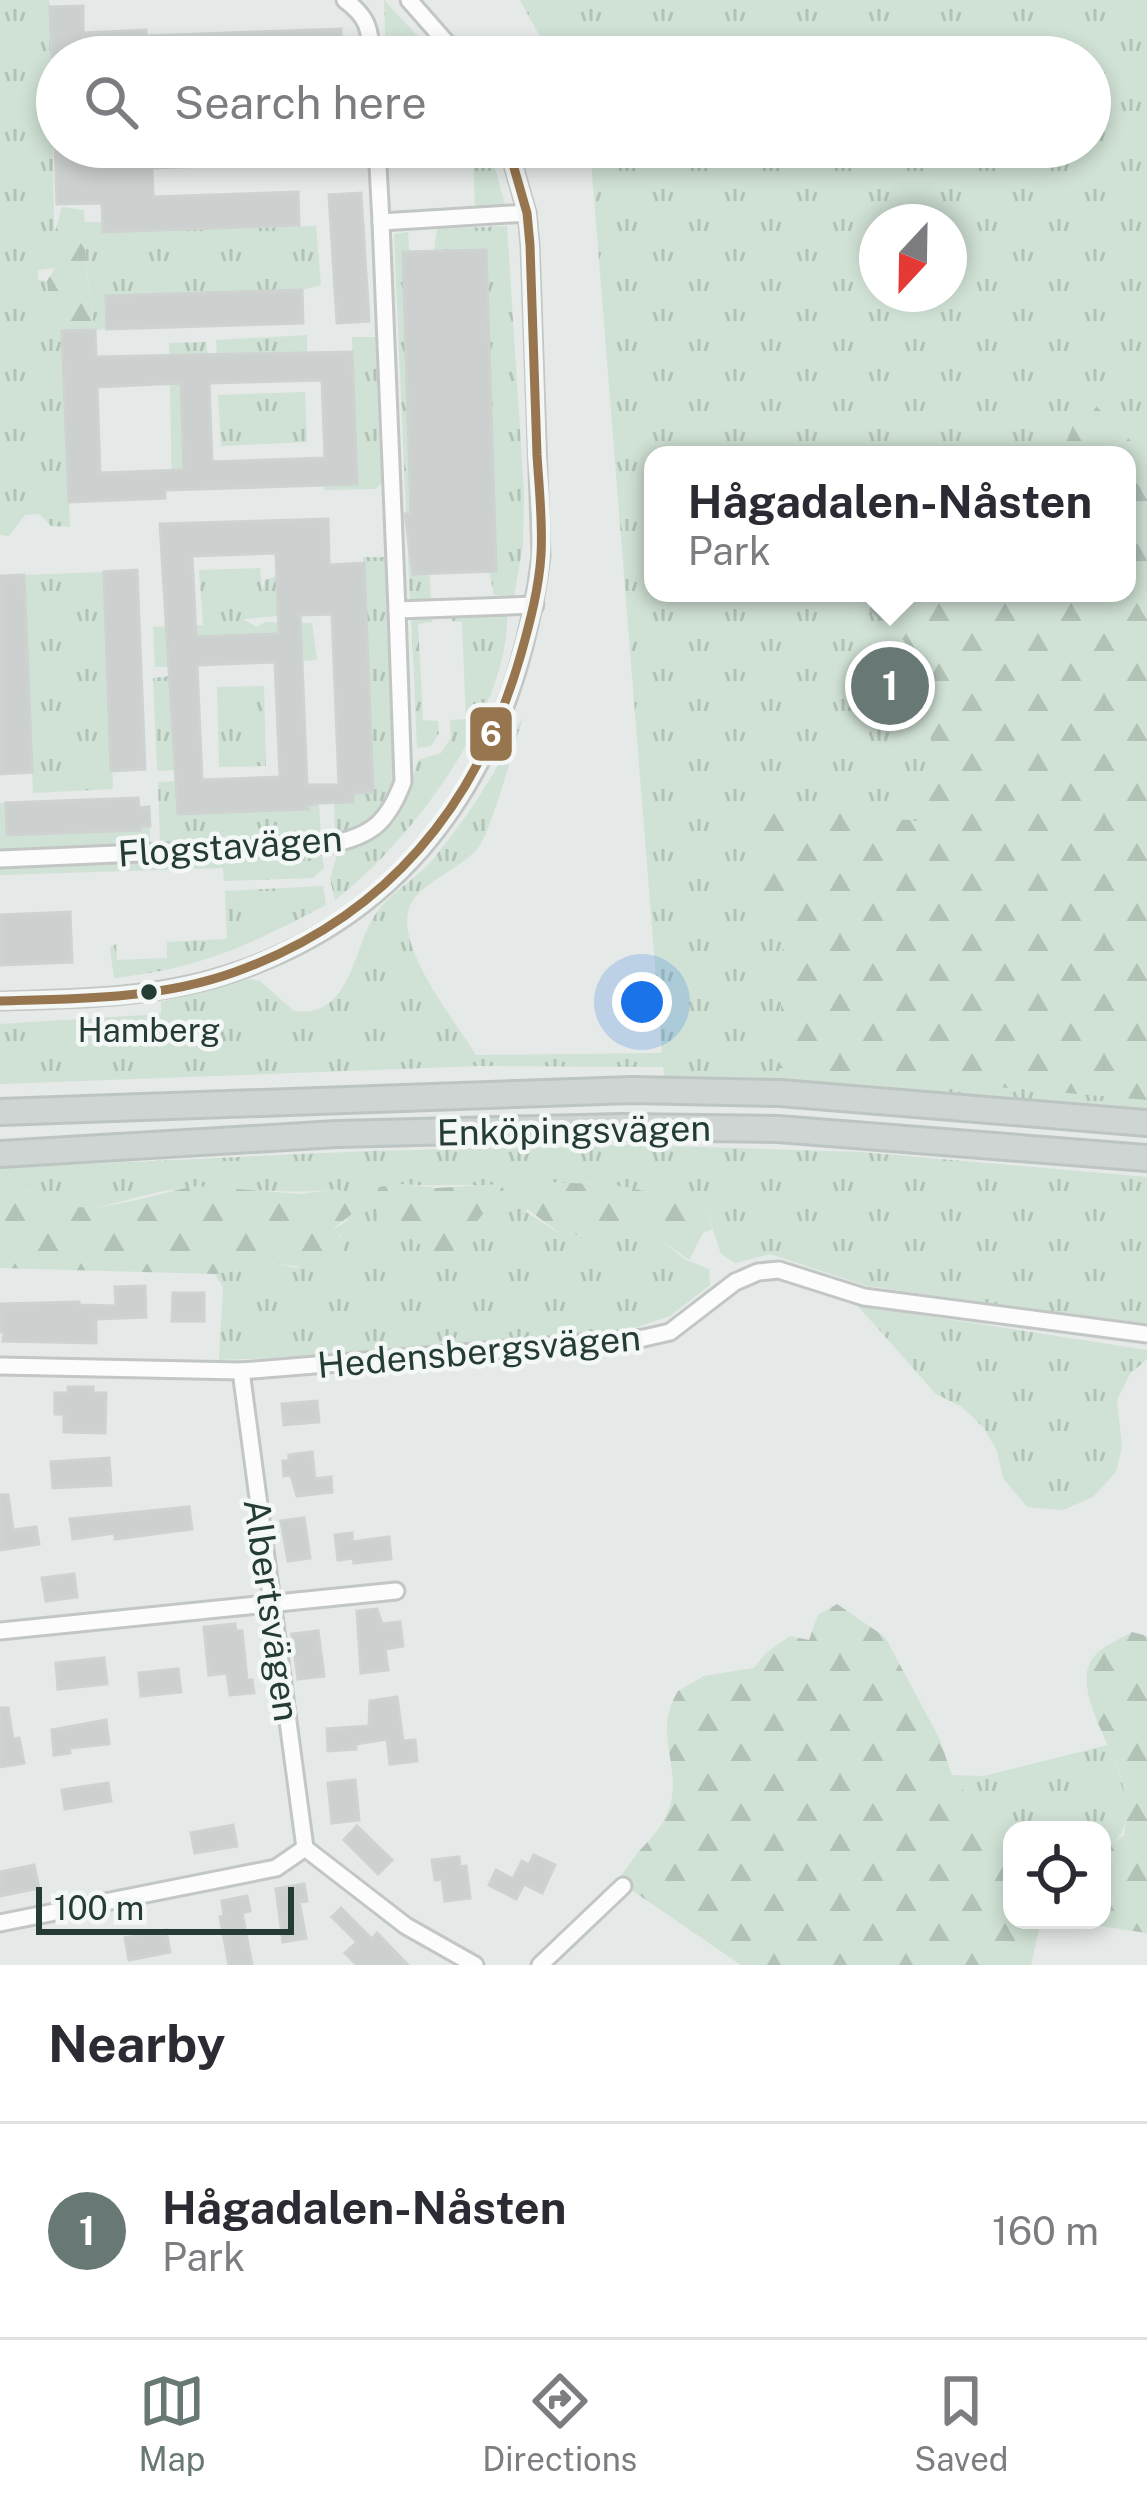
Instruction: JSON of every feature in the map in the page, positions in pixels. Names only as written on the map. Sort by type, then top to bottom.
[{"type":"main road","name":"Enköpingsvägen","points":[[0,1112],[632,1090],[780,1093],[1147,1123]]},
{"type":"main road","name":"Enköpingsvägen","points":[[0,1154],[338,1134],[621,1127],[800,1130],[1147,1158]]},
{"type":"street","points":[[345,0],[364,14],[370,36]]},
{"type":"street","points":[[409,0],[441,36]]},
{"type":"street","name":"Flogstavägen","points":[[0,859],[328,845],[358,839],[394,806],[403,782],[378,168]]},
{"type":"street","name":"Flogstavägen","points":[[0,1001],[103,998],[233,973],[304,943],[371,898],[417,854],[472,781],[516,684],[535,605],[542,508],[526,213],[514,168]]},
{"type":"street","points":[[381,222],[526,213]]},
{"type":"street","points":[[397,610],[535,605]]},
{"type":"street","name":"Hedensbergsvägen","points":[[0,1366],[242,1371],[644,1339],[670,1332],[735,1282],[758,1271],[779,1270],[864,1297],[1147,1334]]},
{"type":"street","name":"Albertsvägen","points":[[242,1371],[305,1848]]},
{"type":"street","points":[[0,1631],[396,1592]]},
{"type":"street","points":[[0,1922],[276,1868],[305,1848],[406,1926],[476,1965]]},
{"type":"street","points":[[541,1965],[622,1886]]},
{"type":"green space","points":[[0,0],[49,0],[51,36],[36,36],[36,168],[53,168],[55,268],[38,270],[38,280],[47,281],[49,302],[62,331],[70,527],[51,526],[39,514],[25,515],[9,536],[0,535]]},
{"type":"green space","points":[[384,0],[417,36],[385,36]]},
{"type":"green space","points":[[520,0],[1147,0],[1147,1108],[928,1091],[665,1079],[663,1067],[479,1066],[0,1084],[0,1024],[161,1014],[161,1002],[250,979],[260,981],[294,1011],[329,1003],[349,976],[380,908],[450,838],[523,718],[484,838],[462,862],[413,900],[407,916],[416,957],[476,1055],[662,1053],[592,168],[1111,168],[1111,36],[540,36]]},
{"type":"green space","points":[[474,168],[495,168],[506,208],[475,208]]},
{"type":"green space","points":[[62,207],[84,210],[95,330],[62,331],[49,302],[47,281],[55,268],[50,249]]},
{"type":"green space","points":[[84,222],[102,222],[103,232],[316,226],[321,285],[302,290],[107,296],[107,329],[95,330]]},
{"type":"green space","points":[[507,226],[524,492],[523,545],[514,596],[494,595],[489,571],[496,570],[434,251],[437,229]]},
{"type":"green space","points":[[408,232],[431,602],[410,602],[394,234]]},
{"type":"green space","points":[[307,335],[307,353],[217,356],[216,340]]},
{"type":"green space","points":[[352,337],[378,337],[380,341],[386,479],[375,489],[324,490],[324,485],[357,483]]},
{"type":"green space","points":[[206,342],[208,356],[180,358],[185,490],[172,490],[169,343]]},
{"type":"green space","points":[[305,392],[307,442],[221,446],[218,395]]},
{"type":"green space","points":[[1095,405],[1136,446],[1065,446],[1076,418]]},
{"type":"green space","points":[[1136,446],[1147,457],[1147,1100],[779,1068],[783,943],[750,856],[747,832],[755,805],[919,821],[938,774],[912,648],[860,602],[1136,602]]},
{"type":"green space","points":[[363,557],[389,560],[398,767],[378,813],[360,828],[335,835],[334,802],[352,802],[353,793],[373,792]]},
{"type":"green space","points":[[260,568],[262,592],[265,580],[277,576],[278,616],[243,619],[257,627],[265,622],[312,623],[317,660],[302,661],[300,633],[170,639],[171,667],[155,667],[153,627],[203,625],[199,570]]},
{"type":"green space","points":[[104,572],[113,789],[33,793],[24,575]]},
{"type":"green space","points":[[411,612],[432,612],[432,622],[418,624],[423,720],[438,721],[439,733],[431,746],[417,748]]},
{"type":"green space","points":[[507,613],[504,651],[492,690],[450,772],[394,845],[335,900],[330,879],[338,852],[387,830],[402,809],[418,760],[441,753],[451,738],[450,720],[466,719],[462,622],[452,621],[452,614]]},
{"type":"green space","points":[[171,676],[175,770],[157,771],[153,678]]},
{"type":"green space","points":[[264,686],[266,766],[219,767],[217,687]]},
{"type":"green space","points":[[177,781],[179,814],[319,805],[321,837],[160,844],[158,782]]},
{"type":"green space","points":[[0,803],[6,803],[8,835],[150,826],[150,844],[0,850]]},
{"type":"green space","points":[[322,854],[324,868],[313,878],[224,881],[223,868],[0,875],[0,866]]},
{"type":"green space","points":[[323,886],[326,905],[248,943],[173,968],[114,978],[110,948],[116,944],[117,960],[167,958],[167,942],[227,939],[225,891]]},
{"type":"green space","points":[[634,1145],[860,1152],[1147,1177],[1147,1325],[867,1286],[770,1254],[735,1263],[721,1254],[702,1197],[609,1184],[531,1182],[526,1212],[557,1232],[601,1239],[632,1214],[654,1221],[664,1242],[684,1259],[709,1269],[710,1285],[670,1316],[625,1331],[219,1360],[223,1287],[215,1274],[277,1264],[297,1268],[341,1237],[334,1229],[347,1221],[346,1197],[338,1189],[171,1190],[85,1208],[52,1202],[38,1192],[0,1190],[0,1168]],"holes":[[[401,1184],[468,1185],[490,1187],[455,1250],[436,1254],[378,1219]]]},
{"type":"green space","points":[[531,1182],[609,1184],[702,1197],[712,1229],[703,1233],[689,1260],[664,1242],[654,1221],[633,1214],[601,1239],[558,1232],[522,1205]]},
{"type":"green space","points":[[499,1184],[504,1189],[492,1210],[486,1210],[450,1255],[436,1254],[378,1219],[374,1199],[379,1187],[437,1188]]},
{"type":"green space","points":[[197,1186],[301,1194],[338,1189],[353,1213],[334,1228],[345,1245],[324,1269],[277,1264],[215,1274],[0,1268],[0,1190],[38,1192],[71,1207],[92,1207]]},
{"type":"green space","points":[[857,1305],[1147,1350],[1147,1359],[1130,1374],[1117,1400],[1122,1446],[1116,1472],[1093,1497],[1063,1510],[1027,1507],[1003,1478],[997,1451],[984,1428],[962,1407],[936,1394]]},
{"type":"green space","points":[[837,1604],[885,1637],[939,1738],[952,1775],[1003,1841],[1003,1929],[1039,1929],[1031,1965],[741,1965],[617,1880],[659,1828],[671,1804],[667,1727],[678,1691],[704,1676],[754,1668],[790,1636],[809,1640],[818,1615]]},
{"type":"green space","points":[[1132,1632],[1147,1636],[1147,1933],[1111,1928],[1111,1844],[1124,1835],[1126,1813],[1123,1784],[1087,1686],[1087,1671],[1100,1650]]},
{"type":"green space","points":[[1108,1745],[1124,1789],[1123,1830],[1111,1845],[1111,1821],[1003,1821],[1003,1841],[952,1775],[984,1776]]},
{"type":"building","points":[[83,6],[83,33],[146,30],[146,36],[51,36],[50,7]]},
{"type":"building","points":[[341,29],[341,36],[146,36]]},
{"type":"building","points":[[56,168],[152,168],[153,197],[298,192],[299,225],[103,232],[102,203],[57,204]]},
{"type":"building","points":[[361,193],[369,321],[337,323],[329,195]]},
{"type":"building","points":[[486,250],[496,571],[413,574],[405,514],[411,514],[403,252]]},
{"type":"building","points":[[302,290],[303,323],[107,329],[106,296]]},
{"type":"building","points":[[95,330],[96,357],[352,352],[357,484],[165,490],[165,498],[69,502],[62,331]],"holes":[[[322,380],[325,458],[212,462],[209,383]],[[181,383],[184,470],[100,473],[97,387]]]},
{"type":"building","points":[[328,519],[329,565],[364,563],[373,792],[353,793],[353,802],[319,803],[308,809],[178,814],[160,524]],"holes":[[[276,553],[279,634],[196,637],[192,556]],[[332,614],[339,785],[307,785],[300,615]],[[275,662],[280,777],[202,780],[197,665]]]},
{"type":"building","points":[[137,570],[145,769],[111,771],[104,572]]},
{"type":"building","points":[[24,575],[32,772],[0,774],[0,576]]},
{"type":"building","points":[[138,798],[139,808],[149,807],[150,826],[140,826],[140,830],[7,835],[6,803]]},
{"type":"building","points":[[70,912],[72,962],[0,965],[0,915]]},
{"type":"building","points":[[145,1286],[146,1317],[96,1319],[96,1343],[3,1341],[0,1304],[116,1306],[115,1287]]},
{"type":"building","points":[[173,1293],[204,1293],[204,1321],[172,1321]]},
{"type":"building","points":[[68,1387],[93,1387],[93,1393],[106,1393],[105,1433],[64,1432],[64,1414],[55,1414],[55,1393],[68,1393]]},
{"type":"building","points":[[317,1401],[319,1422],[284,1425],[282,1404]]},
{"type":"building","points":[[312,1452],[315,1479],[331,1477],[332,1492],[297,1496],[291,1475],[284,1476],[283,1461],[289,1461],[289,1455]]},
{"type":"building","points":[[109,1458],[111,1485],[53,1488],[51,1462]]},
{"type":"building","points":[[0,1495],[8,1495],[13,1530],[36,1527],[39,1544],[0,1550]]},
{"type":"building","points":[[189,1507],[192,1529],[73,1539],[70,1519]]},
{"type":"building","points":[[304,1518],[310,1558],[288,1561],[281,1521]]},
{"type":"building","points":[[352,1533],[352,1542],[389,1537],[391,1559],[338,1560],[335,1535]]},
{"type":"building","points":[[74,1574],[77,1597],[46,1601],[42,1578]]},
{"type":"building","points":[[377,1609],[382,1624],[400,1622],[403,1646],[385,1649],[388,1670],[361,1673],[357,1611]]},
{"type":"building","points":[[235,1624],[236,1631],[242,1631],[247,1680],[252,1680],[254,1693],[230,1695],[227,1673],[209,1675],[204,1627]]},
{"type":"building","points":[[318,1631],[324,1676],[298,1679],[292,1634]]},
{"type":"building","points":[[104,1658],[107,1684],[58,1689],[56,1663]]},
{"type":"building","points":[[178,1669],[181,1692],[141,1696],[139,1673]]},
{"type":"building","points":[[397,1697],[403,1741],[415,1740],[417,1761],[390,1764],[387,1739],[356,1744],[356,1749],[328,1751],[327,1729],[369,1726],[370,1701]]},
{"type":"building","points":[[0,1708],[8,1708],[13,1739],[19,1738],[24,1763],[0,1767]]},
{"type":"building","points":[[106,1720],[109,1744],[69,1748],[70,1753],[54,1755],[52,1730]]},
{"type":"building","points":[[355,1780],[359,1820],[332,1823],[328,1783]]},
{"type":"building","points":[[108,1783],[111,1801],[65,1809],[62,1790]]},
{"type":"building","points":[[233,1825],[237,1846],[195,1853],[191,1833]]},
{"type":"building","points":[[357,1826],[392,1860],[378,1874],[344,1840]]},
{"type":"building","points":[[534,1855],[555,1865],[542,1893],[524,1884],[516,1899],[489,1885],[496,1870],[513,1879],[522,1861],[529,1865]]},
{"type":"building","points":[[459,1857],[460,1867],[466,1866],[470,1898],[445,1901],[442,1879],[435,1880],[432,1860]]},
{"type":"building","points":[[34,1865],[39,1888],[0,1896],[0,1872]]},
{"type":"building","points":[[304,1884],[307,1901],[299,1902],[306,1938],[283,1942],[276,1889]]},
{"type":"building","points":[[247,1896],[250,1911],[242,1913],[252,1965],[229,1965],[220,1917],[224,1916],[222,1901]]},
{"type":"building","points":[[341,1908],[372,1939],[377,1933],[408,1965],[357,1965],[345,1953],[357,1942],[332,1917]]},
{"type":"building","points":[[166,1930],[170,1952],[129,1960],[125,1938]]},
{"type":"transit line","name":"6","points":[[0,1001],[119,996],[178,988],[235,972],[289,949],[381,888],[451,807],[503,709],[521,654],[541,555],[530,245],[514,168]]},
{"type":"place","name":"Hågadalen-Nåsten","points":[[890,686]]},
{"type":"place","name":"Hamberg","points":[[149,992]]}]
